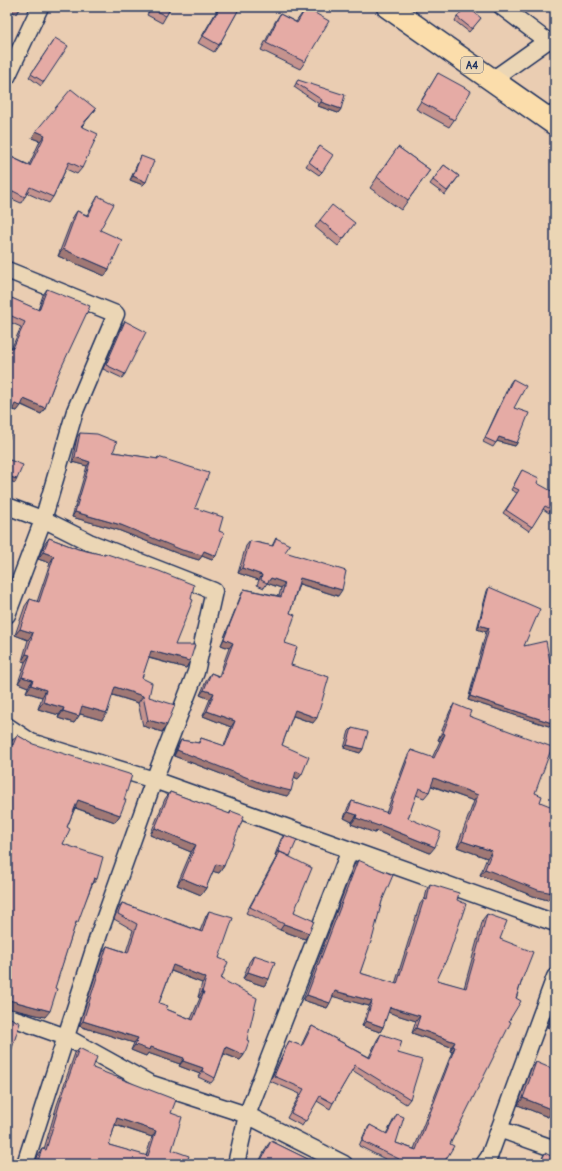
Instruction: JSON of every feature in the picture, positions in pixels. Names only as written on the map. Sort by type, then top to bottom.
[{"type":"highway","name":"A4","points":[[388,7],[555,124]]},
{"type":"street","points":[[7,77],[40,7]]},
{"type":"street","points":[[492,80],[551,41],[502,7]]},
{"type":"street","points":[[7,270],[116,314],[76,411],[43,520],[7,615]]},
{"type":"street","points":[[7,506],[43,520],[89,542],[214,591],[196,672],[154,780],[99,934],[25,1164]]},
{"type":"street","points":[[7,726],[31,742],[154,780],[555,923]]},
{"type":"street","points":[[236,1164],[247,1115],[350,850]]},
{"type":"street","points":[[484,1164],[489,1157],[555,977]]},
{"type":"street","points":[[7,1016],[66,1037],[149,1083],[247,1115],[344,1164]]},
{"type":"street","points":[[499,1129],[555,1149]]},
{"type":"building","points":[[13,7],[21,7],[20,10]]},
{"type":"building","points":[[153,7],[171,7],[166,16],[152,9]]},
{"type":"building","points":[[220,7],[240,7],[219,45],[203,36]]},
{"type":"building","points":[[465,7],[468,7],[481,18],[472,29],[457,17]]},
{"type":"building","points":[[306,8],[329,21],[305,62],[266,43],[280,14],[297,23]]},
{"type":"building","points":[[55,38],[68,46],[44,82],[31,74]]},
{"type":"building","points":[[438,73],[471,91],[454,120],[421,102]]},
{"type":"building","points":[[298,80],[345,95],[341,109],[321,102],[322,100],[296,83]]},
{"type":"building","points":[[71,89],[96,109],[81,126],[98,134],[82,168],[69,162],[53,197],[30,187],[25,197],[13,191],[7,204],[7,155],[30,166],[45,135],[36,131]]},
{"type":"building","points":[[320,146],[333,155],[322,172],[309,162]]},
{"type":"building","points":[[398,147],[430,170],[408,200],[377,177]]},
{"type":"building","points":[[141,156],[154,161],[146,182],[133,176]]},
{"type":"building","points":[[444,165],[459,176],[447,191],[433,180]]},
{"type":"building","points":[[98,196],[114,204],[100,230],[122,240],[109,269],[63,249],[77,211],[88,216]]},
{"type":"building","points":[[332,205],[355,223],[343,239],[320,220]]},
{"type":"building","points":[[47,289],[90,306],[56,379],[45,408],[24,399],[21,406],[15,404],[7,423],[7,345],[13,348],[25,322],[7,314],[7,296],[39,310]]},
{"type":"building","points":[[125,321],[146,332],[125,374],[106,365]]},
{"type":"building","points":[[513,379],[526,386],[514,408],[529,413],[517,443],[499,437],[496,443],[485,438]]},
{"type":"building","points":[[80,433],[97,434],[117,442],[113,452],[158,459],[158,457],[209,473],[195,508],[223,517],[219,531],[224,533],[216,556],[204,551],[202,555],[182,550],[121,525],[75,512],[90,462],[75,457]]},
{"type":"building","points":[[7,434],[10,435],[7,444]]},
{"type":"building","points":[[7,459],[23,465],[17,479],[7,476]]},
{"type":"building","points":[[522,470],[539,478],[537,483],[555,493],[555,503],[551,509],[545,506],[532,527],[506,510],[519,490],[513,487]]},
{"type":"building","points":[[49,538],[78,549],[104,555],[104,553],[159,571],[194,585],[191,599],[193,600],[175,645],[195,645],[190,661],[151,651],[142,678],[152,683],[149,697],[175,705],[167,725],[148,720],[143,696],[115,687],[107,713],[82,706],[79,716],[63,711],[64,708],[43,702],[46,690],[31,685],[33,680],[22,677],[30,655],[26,654],[33,633],[20,629],[30,599],[39,602],[54,556],[43,552]]},
{"type":"building","points":[[276,538],[290,545],[285,552],[346,571],[342,590],[300,578],[290,613],[295,615],[285,643],[297,647],[291,665],[329,677],[317,718],[295,710],[282,745],[309,757],[302,774],[296,771],[291,791],[266,785],[177,750],[181,740],[199,743],[201,738],[225,746],[235,721],[207,711],[214,693],[204,690],[211,673],[220,677],[233,643],[224,639],[244,589],[281,597],[285,583],[271,578],[267,583],[261,580],[262,575],[242,568],[250,541],[273,546]]},
{"type":"building","points":[[489,587],[540,609],[524,646],[546,641],[550,662],[555,664],[555,724],[470,696],[489,628],[479,625]]},
{"type":"building","points":[[454,704],[471,711],[469,716],[552,747],[535,793],[542,796],[540,802],[555,808],[555,886],[553,893],[538,890],[485,869],[492,851],[462,841],[478,795],[434,778],[429,792],[419,788],[408,818],[441,832],[435,847],[380,825],[379,826],[356,818],[357,815],[348,812],[352,801],[388,813],[411,750],[434,758],[445,734],[443,733]]},
{"type":"building","points":[[352,728],[368,732],[363,749],[347,745]]},
{"type":"building","points":[[17,735],[33,744],[132,775],[124,800],[126,800],[120,815],[78,800],[67,827],[70,829],[63,844],[103,857],[97,879],[94,878],[78,922],[76,922],[55,988],[57,989],[50,1011],[9,1000],[11,995],[7,993],[7,743],[13,745]]},
{"type":"building","points":[[170,792],[230,814],[231,811],[244,816],[224,866],[216,864],[206,888],[182,878],[196,845],[155,828]]},
{"type":"building","points":[[284,835],[297,840],[290,856],[278,851]]},
{"type":"building","points":[[280,852],[312,868],[294,912],[314,921],[309,933],[284,924],[250,907]]},
{"type":"building","points":[[358,860],[393,875],[382,901],[373,936],[360,973],[397,984],[424,899],[427,900],[430,884],[459,893],[457,900],[466,904],[449,954],[437,980],[466,988],[487,914],[507,921],[500,939],[533,952],[516,998],[521,1001],[509,1021],[511,1022],[450,1144],[454,1146],[443,1164],[397,1164],[399,1159],[362,1141],[370,1125],[387,1134],[397,1114],[404,1117],[396,1143],[416,1150],[455,1047],[453,1046],[455,1042],[416,1028],[420,1016],[390,1007],[383,1027],[366,1021],[372,1001],[335,991],[330,1003],[307,995]]},
{"type":"building","points":[[122,903],[202,932],[209,911],[233,918],[219,958],[228,962],[221,979],[257,998],[247,1040],[249,1041],[244,1055],[226,1047],[215,1078],[202,1071],[203,1068],[183,1061],[184,1058],[151,1047],[150,1050],[135,1045],[138,1038],[83,1021],[107,946],[128,953],[137,924],[118,914]],"holes":[[[173,965],[206,978],[202,992],[204,992],[193,1020],[166,1009],[168,1006],[159,1003]]]},
{"type":"building","points":[[254,955],[275,962],[269,979],[248,972]]},
{"type":"building","points":[[555,1010],[555,1022],[551,1021]]},
{"type":"building","points":[[7,1016],[20,1023],[7,1064]]},
{"type":"building","points":[[312,1026],[370,1058],[381,1034],[402,1041],[398,1053],[422,1060],[410,1099],[355,1065],[333,1103],[320,1096],[306,1121],[291,1113],[304,1089],[274,1076],[289,1041],[302,1046]]},
{"type":"building","points":[[79,1048],[97,1057],[93,1068],[176,1100],[171,1113],[182,1117],[172,1150],[189,1156],[186,1164],[36,1164],[42,1149],[46,1150],[61,1099]],"holes":[[[117,1118],[156,1131],[148,1156],[109,1145]]]},
{"type":"building","points":[[536,1062],[555,1070],[555,1105],[553,1110],[523,1098]]},
{"type":"building","points":[[271,1141],[318,1164],[259,1164]]},
{"type":"building","points":[[545,1153],[555,1158],[555,1164],[540,1164]]}]
